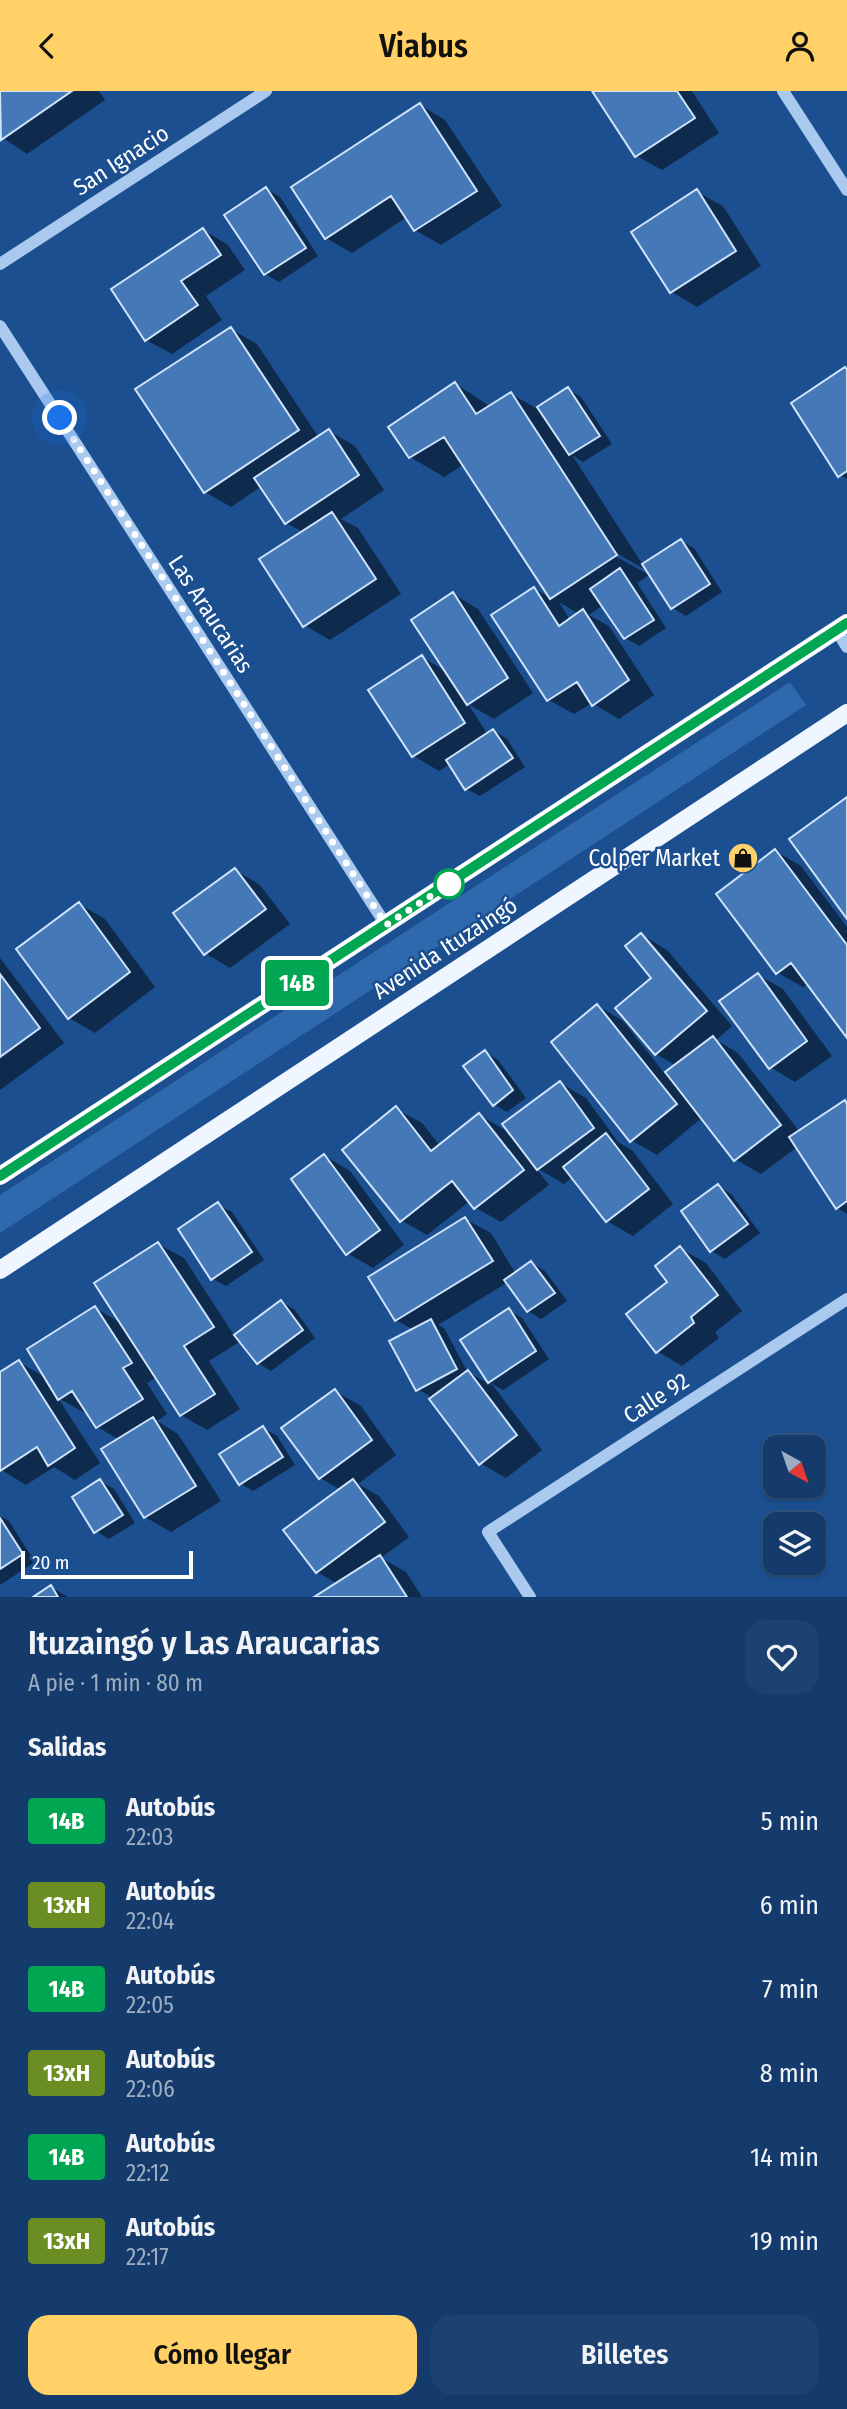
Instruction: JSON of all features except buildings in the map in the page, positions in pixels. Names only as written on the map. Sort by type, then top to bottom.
[{"type":"main road","points":[[0,1176],[842,626]]},
{"type":"main road","name":"Avenida Ituzaingó","points":[[0,1270],[847,713]]},
{"type":"street","name":"San Ignacio","points":[[0,264],[266,91]]},
{"type":"street","points":[[783,91],[847,190]]},
{"type":"street","name":"Las Araucarias","points":[[0,326],[386,925]]},
{"type":"street","points":[[842,626],[847,647]]},
{"type":"street","name":"Calle 92","points":[[530,1597],[488,1532],[847,1299]]},
{"type":"shaded area","points":[[790,682],[806,705],[0,1233],[0,1195]]},
{"type":"bus line","name":"14B","points":[[0,1176],[847,623]]},
{"type":"place","name":"Colper Market","points":[[743,858]]},
{"type":"route","points":[[60,418],[386,925],[449,884]]}]
